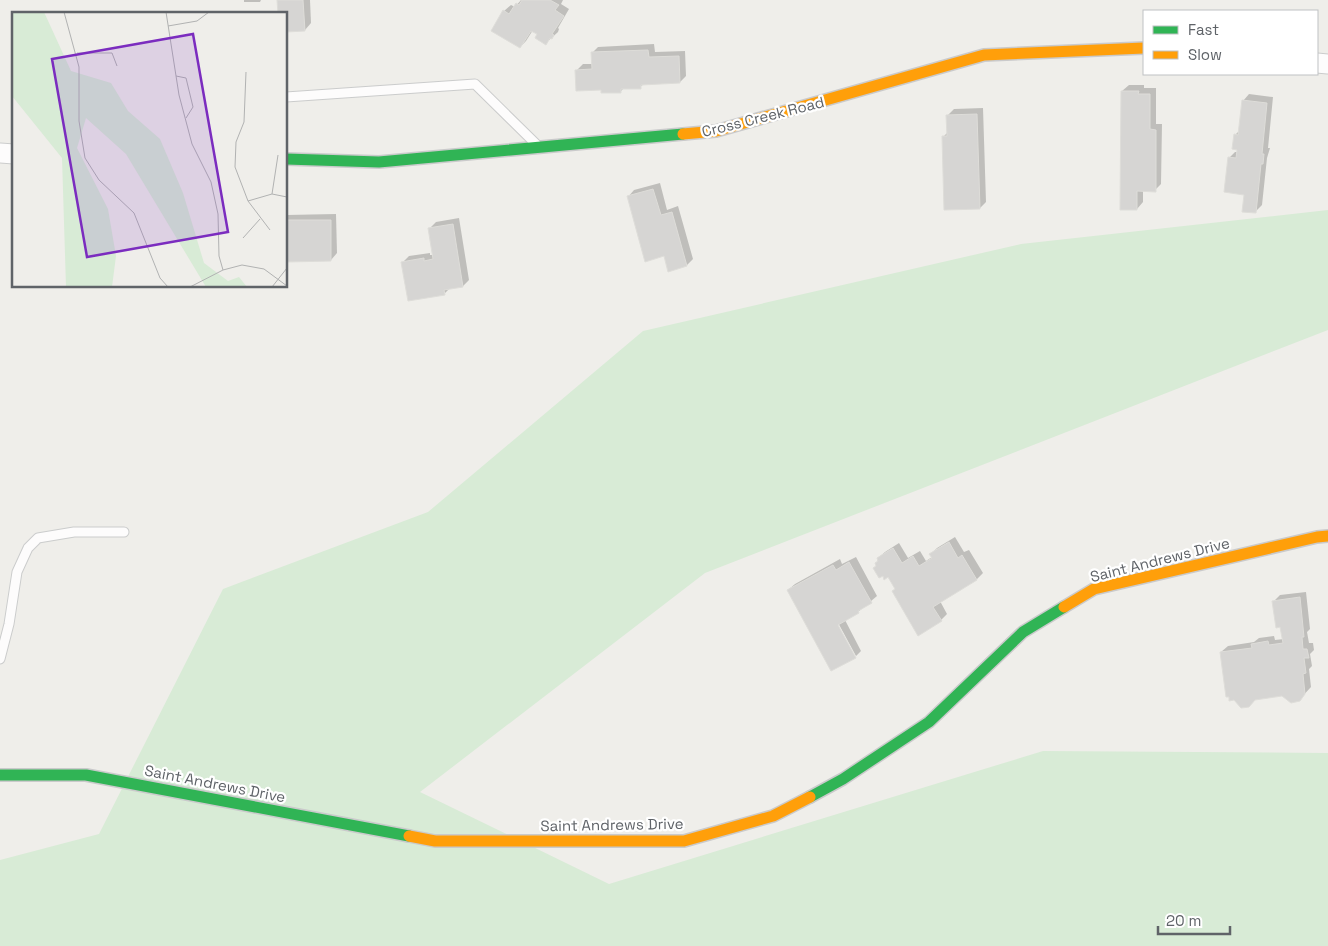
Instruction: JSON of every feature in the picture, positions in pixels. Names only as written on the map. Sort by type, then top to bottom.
[{"type":"street","name":"Cross Creek Road","points":[[288,159],[379,162],[716,131],[984,56],[1143,48]]},
{"type":"street","name":"Saint Andrews Drive","points":[[0,775],[86,775],[435,841],[684,841],[773,816],[843,779],[929,722],[1023,632],[1094,589],[1328,536]]},
{"type":"lane","points":[[288,97],[475,84],[540,147]]},
{"type":"lane","points":[[0,659],[9,624],[17,572],[28,548],[38,538],[74,532],[124,532]]},
{"type":"green space","points":[[1328,210],[1328,330],[705,573],[420,792],[609,884],[1043,751],[1328,753],[1328,946],[0,946],[0,860],[99,834],[223,589],[428,512],[643,331],[1021,244]]},
{"type":"building","points":[[277,0],[303,0],[305,31],[288,32],[288,12],[278,12]]},
{"type":"building","points":[[522,0],[550,0],[559,5],[555,10],[564,16],[552,34],[554,35],[552,39],[550,38],[546,45],[535,38],[537,34],[531,31],[520,48],[491,31],[503,10],[509,14],[516,3],[519,5]]},
{"type":"building","points":[[648,50],[649,57],[679,56],[680,83],[641,85],[641,89],[621,89],[621,93],[601,93],[601,90],[576,91],[575,70],[592,69],[591,52]]},
{"type":"building","points":[[1121,91],[1139,91],[1138,94],[1150,94],[1150,129],[1156,130],[1156,192],[1137,191],[1137,210],[1120,210]]},
{"type":"building","points":[[1242,100],[1267,103],[1262,154],[1264,154],[1263,164],[1261,164],[1256,213],[1242,212],[1244,195],[1224,192],[1228,157],[1236,158],[1237,150],[1232,149],[1234,134],[1238,135]]},
{"type":"building","points":[[977,114],[980,209],[944,210],[942,136],[947,136],[946,115]]},
{"type":"building","points":[[653,189],[661,215],[672,212],[687,266],[668,272],[664,256],[645,262],[627,196]]},
{"type":"building","points":[[288,220],[331,220],[331,261],[288,262]]},
{"type":"building","points":[[453,224],[463,287],[444,290],[445,295],[408,301],[401,262],[424,258],[424,261],[433,259],[428,228]]},
{"type":"building","points":[[949,542],[958,558],[962,555],[977,580],[933,607],[942,621],[918,636],[892,591],[895,589],[888,577],[884,580],[883,576],[879,578],[873,568],[878,561],[877,558],[893,548],[902,563],[913,556],[919,566],[932,558],[929,554]]},
{"type":"building","points":[[849,562],[872,603],[838,625],[856,658],[831,671],[787,590],[833,565],[836,570]]},
{"type":"building","points":[[1300,597],[1304,637],[1302,637],[1303,649],[1307,649],[1309,658],[1304,658],[1306,673],[1303,674],[1305,694],[1300,701],[1291,703],[1282,696],[1255,700],[1249,707],[1241,708],[1234,700],[1229,701],[1229,697],[1226,697],[1220,652],[1252,648],[1251,644],[1268,641],[1269,645],[1283,643],[1280,627],[1276,628],[1272,601]]},
{"type":"traffic: fast","points":[[288,159],[379,162],[683,134]]},
{"type":"traffic: fast","points":[[810,797],[843,779],[929,722],[1023,632],[1064,607]]},
{"type":"traffic: fast","points":[[0,775],[86,775],[409,836]]},
{"type":"traffic: slow","points":[[683,134],[716,131],[984,55],[1143,48]]},
{"type":"traffic: slow","points":[[1064,607],[1094,589],[1328,536]]},
{"type":"traffic: slow","points":[[409,836],[435,841],[684,841],[773,816],[810,797]]}]
